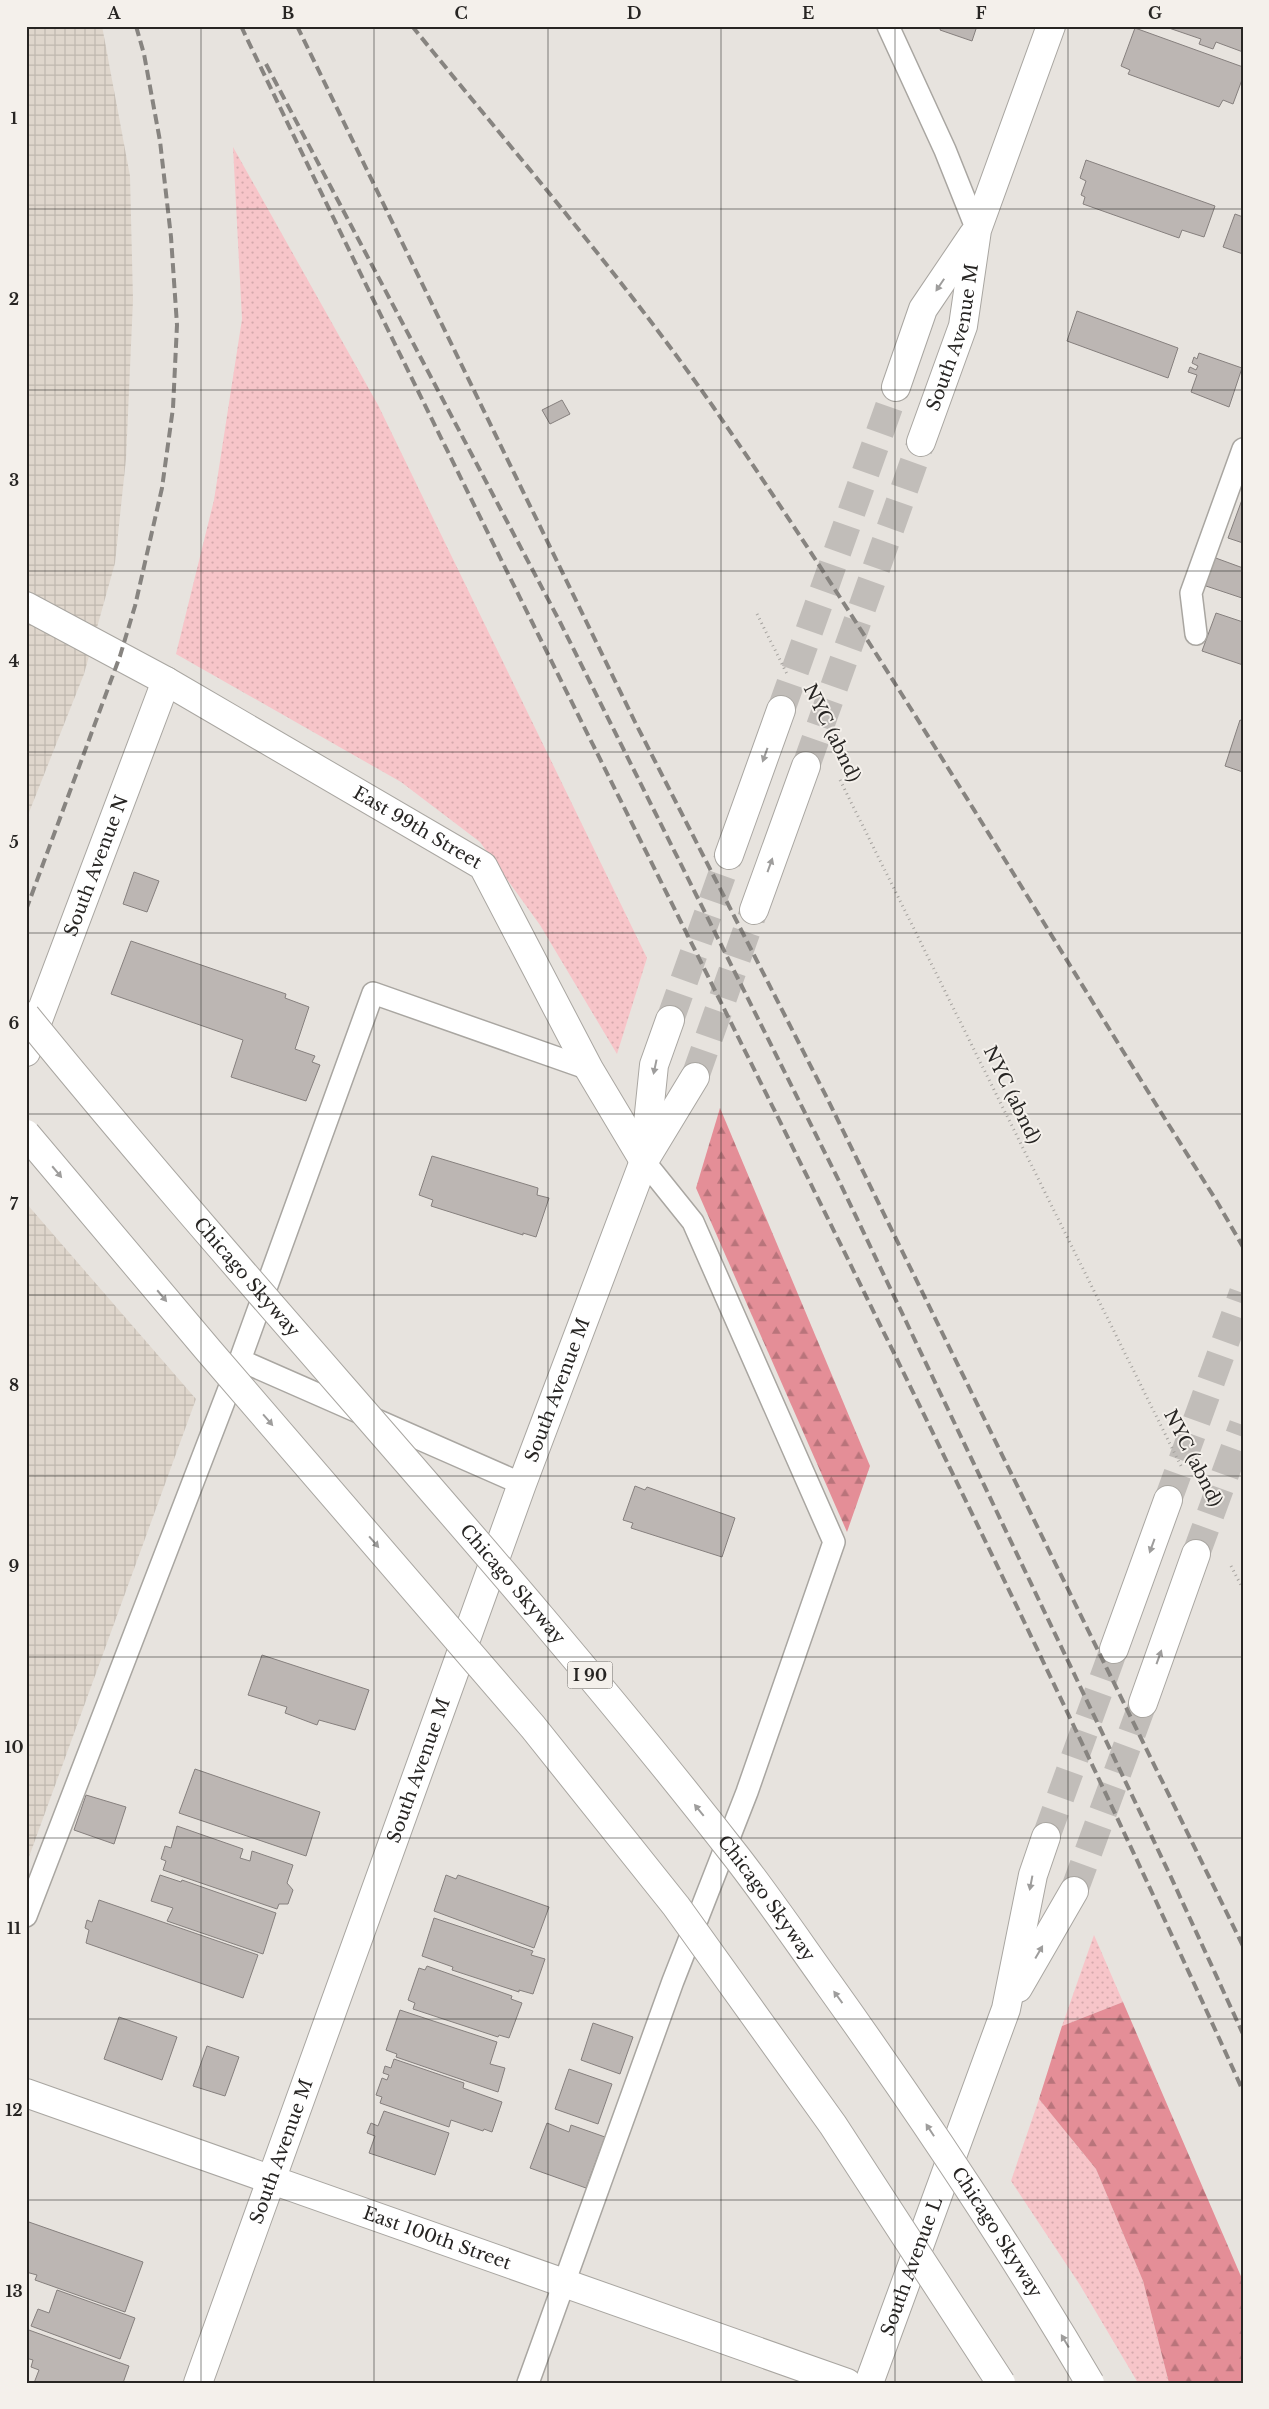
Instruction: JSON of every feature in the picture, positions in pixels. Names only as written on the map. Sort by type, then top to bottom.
[{"type":"main road","name":"South Avenue M","points":[[922,442],[962,326],[977,230],[1051,26]]},
{"type":"main road","name":"South Avenue M","points":[[896,387],[923,309],[977,230]]},
{"type":"main road","name":"East 99th Street","points":[[26,606],[166,681],[483,866],[589,1069],[644,1161]]},
{"type":"main road","name":"South Avenue N","points":[[26,1052],[166,681]]},
{"type":"main road","points":[[729,855],[781,710]]},
{"type":"main road","points":[[754,910],[806,766]]},
{"type":"main road","name":"Chicago Skyway","points":[[26,1016],[108,1116],[592,1677],[738,1858],[897,2079],[1045,2307],[1090,2383]]},
{"type":"main road","name":"South Avenue M","points":[[644,1161],[654,1065],[670,1020]]},
{"type":"main road","name":"South Avenue M","points":[[198,2383],[522,1484],[644,1161],[694,1076]]},
{"type":"main road","points":[[26,1134],[209,1351],[533,1727],[670,1898],[833,2125],[1000,2383]]},
{"type":"main road","points":[[1114,1649],[1168,1500]]},
{"type":"main road","points":[[1142,1703],[1196,1554]]},
{"type":"main road","name":"South Avenue L","points":[[869,2383],[1006,2009],[1033,1875],[1046,1837]]},
{"type":"main road","name":"South Avenue L","points":[[1006,2009],[1074,1891]]},
{"type":"main road","name":"East 100th Street","points":[[26,2093],[848,2383]]},
{"type":"lane","points":[[888,26],[945,150],[977,230]]},
{"type":"lane","points":[[1196,634],[1191,593],[1243,449]]},
{"type":"lane","points":[[26,1916],[240,1360],[373,992],[589,1069]]},
{"type":"lane","points":[[528,2383],[673,1982],[747,1792],[834,1542],[693,1222],[644,1161]]},
{"type":"lane","points":[[240,1360],[522,1484]]},
{"type":"path","name":"NYC (abnd)","points":[[757,614],[788,676]]},
{"type":"path","name":"NYC (abnd)","points":[[837,774],[1182,1467]]},
{"type":"path","points":[[1230,1563],[1243,1589]]},
{"type":"shaded area","points":[[26,26],[102,26],[130,176],[133,300],[126,459],[115,563],[84,674],[26,820]]},
{"type":"shaded area","points":[[233,147],[378,405],[647,958],[617,1054],[540,925],[480,842],[401,782],[176,654],[214,500],[242,319]]},
{"type":"shaded area","points":[[26,1203],[196,1399],[26,1865]]},
{"type":"shaded area","points":[[1094,1935],[1123,2002],[1062,2026]]},
{"type":"shaded area","points":[[1039,2099],[1096,2169],[1143,2281],[1169,2383],[1138,2383],[1080,2285],[1011,2181]]},
{"type":"green space","points":[[720,1108],[870,1466],[847,1532],[696,1188]]},
{"type":"green space","points":[[1123,2002],[1243,2281],[1243,2383],[1169,2383],[1143,2281],[1096,2169],[1039,2099],[1062,2026]]},
{"type":"building","points":[[941,26],[977,26],[972,41],[940,30]]},
{"type":"building","points":[[1163,26],[1243,26],[1243,52],[1216,42],[1213,49],[1199,44],[1201,39]]},
{"type":"building","points":[[1135,28],[1243,67],[1243,77],[1233,104],[1223,100],[1219,107],[1128,74],[1130,70],[1121,66]]},
{"type":"building","points":[[1086,160],[1215,206],[1204,237],[1182,230],[1179,238],[1083,204],[1085,197],[1081,195],[1086,181],[1080,178]]},
{"type":"building","points":[[1235,214],[1243,217],[1243,254],[1223,247]]},
{"type":"building","points":[[1077,311],[1178,348],[1168,378],[1067,341]]},
{"type":"building","points":[[1199,353],[1242,368],[1229,407],[1191,392],[1197,375],[1188,372],[1190,367],[1196,370],[1198,366],[1192,363],[1194,357],[1197,359]]},
{"type":"building","points":[[562,400],[570,414],[550,424],[542,410]]},
{"type":"building","points":[[1243,497],[1243,543],[1228,538]]},
{"type":"building","points":[[1213,557],[1243,568],[1242,598],[1203,585]]},
{"type":"building","points":[[1216,613],[1243,622],[1243,665],[1202,651]]},
{"type":"building","points":[[1240,720],[1243,721],[1243,772],[1225,766]]},
{"type":"building","points":[[134,872],[159,881],[147,912],[123,904]]},
{"type":"building","points":[[131,941],[286,994],[285,998],[309,1007],[295,1049],[315,1056],[312,1062],[320,1065],[306,1101],[231,1077],[243,1040],[111,994]]},
{"type":"building","points":[[432,1156],[538,1188],[537,1195],[549,1198],[536,1237],[523,1233],[523,1235],[431,1206],[433,1200],[419,1195]]},
{"type":"building","points":[[635,1486],[645,1490],[647,1487],[735,1518],[722,1557],[631,1528],[633,1523],[623,1520]]},
{"type":"building","points":[[262,1655],[369,1690],[355,1730],[319,1720],[317,1725],[285,1713],[287,1707],[248,1695]]},
{"type":"building","points":[[195,1769],[320,1812],[306,1856],[179,1813]]},
{"type":"building","points":[[86,1795],[126,1807],[114,1844],[74,1830]]},
{"type":"building","points":[[177,1826],[243,1849],[240,1858],[250,1861],[252,1851],[293,1865],[287,1883],[293,1890],[288,1904],[279,1904],[277,1909],[163,1870],[166,1861],[161,1859],[165,1846],[171,1848]]},
{"type":"building","points":[[160,1875],[181,1882],[182,1880],[276,1913],[263,1954],[167,1921],[173,1908],[151,1901]]},
{"type":"building","points":[[446,1875],[456,1879],[458,1875],[549,1907],[534,1948],[434,1911]]},
{"type":"building","points":[[99,1900],[258,1955],[243,1998],[86,1943],[89,1930],[85,1928],[87,1920],[92,1922]]},
{"type":"building","points":[[434,1918],[533,1951],[531,1955],[545,1959],[533,1994],[519,1990],[519,1992],[452,1970],[453,1967],[422,1956]]},
{"type":"building","points":[[427,1966],[512,1996],[511,1999],[522,2003],[509,2038],[499,2035],[498,2037],[413,2009],[415,2003],[408,2000],[419,1968],[425,1970]]},
{"type":"building","points":[[400,2010],[497,2042],[490,2064],[505,2068],[498,2092],[396,2057],[397,2054],[386,2050]]},
{"type":"building","points":[[119,2017],[177,2037],[162,2080],[104,2059]]},
{"type":"building","points":[[593,2023],[633,2037],[620,2074],[581,2060]]},
{"type":"building","points":[[207,2046],[239,2057],[225,2096],[193,2086]]},
{"type":"building","points":[[394,2059],[464,2083],[463,2088],[502,2102],[492,2132],[484,2129],[483,2131],[451,2120],[449,2127],[380,2103],[382,2097],[376,2095],[382,2078],[387,2080],[389,2075],[383,2073],[385,2066],[391,2068]]},
{"type":"building","points":[[569,2069],[612,2084],[598,2124],[555,2109]]},
{"type":"building","points":[[384,2111],[449,2133],[435,2175],[369,2153],[375,2136],[367,2133],[371,2123],[378,2126]]},
{"type":"building","points":[[547,2123],[569,2132],[571,2125],[605,2137],[586,2188],[530,2168]]},
{"type":"building","points":[[26,2221],[143,2262],[125,2312],[35,2280],[37,2275],[26,2272]]},
{"type":"building","points":[[57,2290],[135,2318],[120,2359],[31,2326],[38,2309],[49,2313]]},
{"type":"building","points":[[26,2329],[129,2366],[123,2383],[34,2383],[39,2370],[31,2367],[33,2360],[26,2358]]},
{"type":"tunnel","points":[[781,710],[896,387]]},
{"type":"tunnel","points":[[806,766],[921,442]]},
{"type":"tunnel","points":[[670,1020],[729,855]]},
{"type":"tunnel","points":[[695,1077],[754,910]]},
{"type":"tunnel","points":[[1168,1500],[1243,1293]]},
{"type":"tunnel","points":[[1196,1554],[1243,1425]]},
{"type":"tunnel","points":[[1046,1837],[1114,1649]]},
{"type":"tunnel","points":[[1074,1891],[1143,1703]]},
{"type":"railway","points":[[26,910],[120,656],[135,606],[162,488],[173,408],[177,325],[171,237],[160,141],[144,54],[136,26]]},
{"type":"railway","points":[[241,26],[492,542],[748,1056],[1000,1571],[1123,1830],[1243,2091]]},
{"type":"railway","points":[[297,26],[635,722],[827,1098],[1243,1946]]},
{"type":"railway","points":[[412,26],[642,310],[714,408],[780,505],[907,702],[1216,1200],[1243,1247]]},
{"type":"railway","points":[[266,64],[560,622],[840,1183],[1170,1875],[1243,2034]]}]
